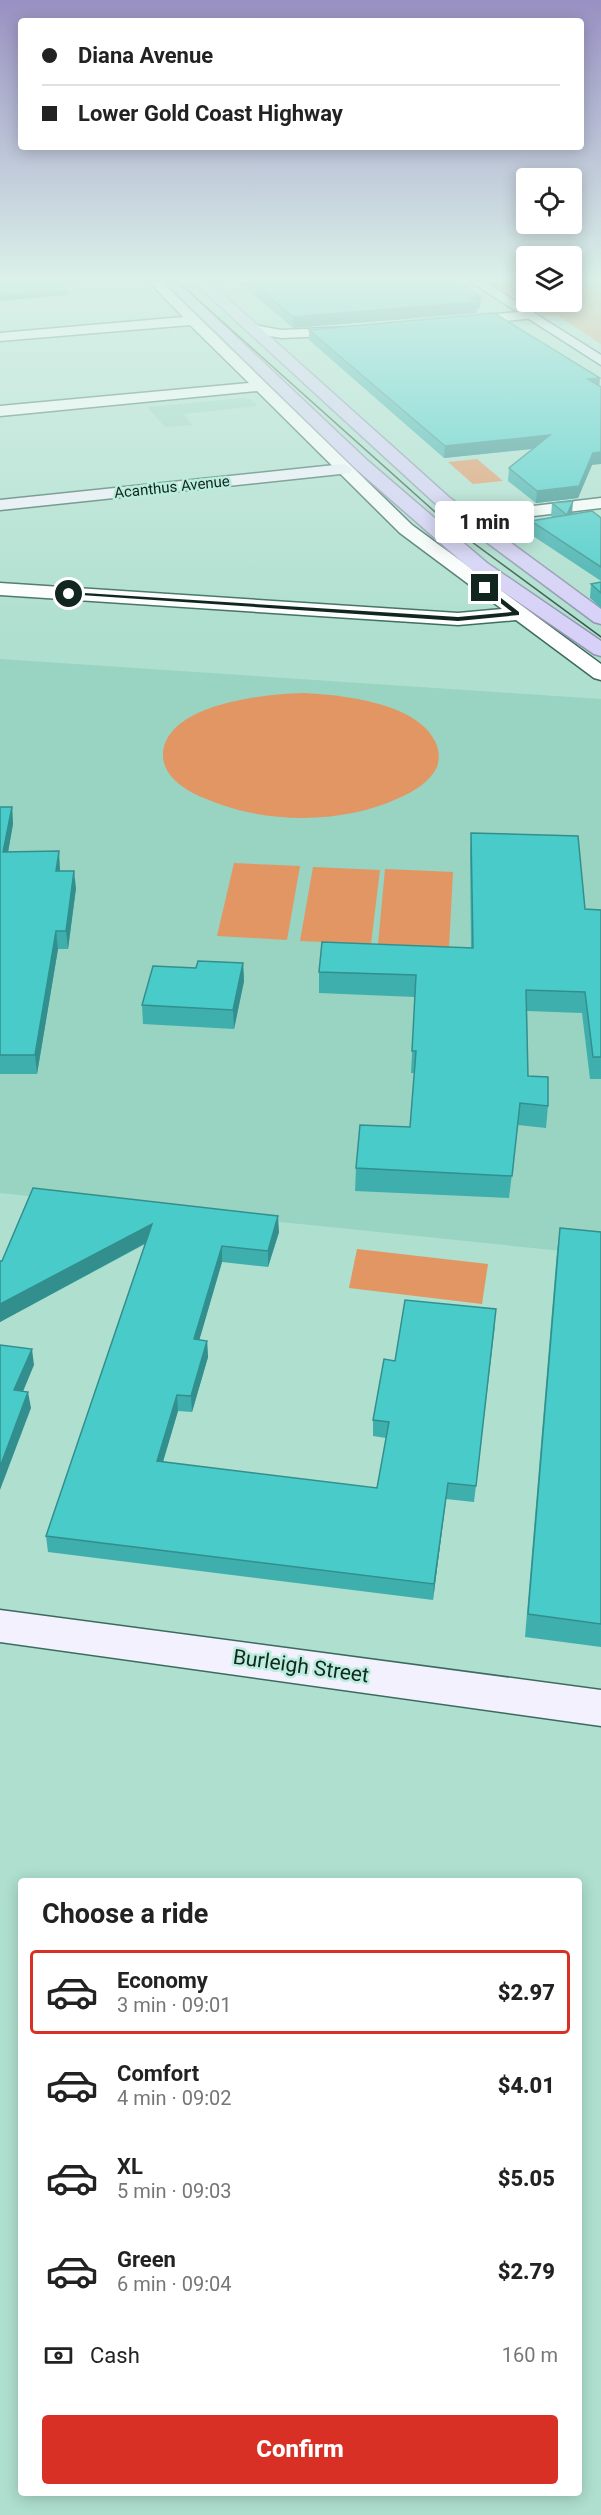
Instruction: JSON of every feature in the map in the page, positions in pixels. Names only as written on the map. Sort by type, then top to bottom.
[{"type":"highway","points":[[293,399],[362,465],[480,567],[601,650]]},
{"type":"highway","points":[[332,399],[466,519],[601,618]]},
{"type":"street","points":[[0,411],[121,399]]},
{"type":"street","points":[[274,399],[406,530],[601,674]]},
{"type":"street","name":"Acanthus Avenue","points":[[0,505],[344,469]]},
{"type":"street","points":[[466,519],[601,503]]},
{"type":"street","points":[[503,515],[520,528]]},
{"type":"street","points":[[483,532],[601,518]]},
{"type":"street","points":[[0,589],[458,619],[517,614]]},
{"type":"street","name":"Burleigh Street","points":[[0,1626],[601,1708]]},
{"type":"shaded area","points":[[228,399],[250,399],[258,406],[184,414],[192,425],[165,427],[147,407]]},
{"type":"shaded area","points":[[477,459],[503,481],[473,484],[448,462]]},
{"type":"shaded area","points":[[0,659],[601,699],[601,1255],[0,1193]]},
{"type":"shaded area","points":[[303,693],[376,703],[411,717],[425,728],[435,741],[439,754],[437,767],[426,782],[415,790],[376,807],[327,817],[302,818],[276,817],[227,807],[190,791],[176,782],[166,769],[163,754],[168,737],[181,723],[199,713],[243,699]]},
{"type":"shaded area","points":[[234,863],[300,866],[287,940],[217,936]]},
{"type":"shaded area","points":[[313,867],[380,870],[371,944],[300,941]]},
{"type":"shaded area","points":[[385,869],[453,872],[449,947],[378,944]]},
{"type":"shaded area","points":[[357,1249],[488,1264],[482,1304],[349,1288]]},
{"type":"building","points":[[390,399],[601,399],[601,452],[593,453],[579,486],[537,491],[509,468],[550,435],[445,446]]},
{"type":"building","points":[[573,501],[567,515],[552,503]]},
{"type":"building","points":[[592,511],[601,518],[601,567],[531,521]]},
{"type":"building","points":[[601,582],[601,593],[591,584]]},
{"type":"building","points":[[0,807],[12,807],[3,852],[59,851],[56,871],[74,871],[66,931],[56,931],[35,1055],[0,1055]]},
{"type":"building","points":[[471,833],[578,836],[585,909],[601,910],[601,1057],[593,1057],[585,992],[526,990],[528,1076],[548,1077],[548,1106],[520,1103],[512,1176],[356,1168],[360,1125],[410,1127],[416,1051],[412,1051],[416,975],[319,972],[322,942],[473,948]]},
{"type":"building","points":[[198,961],[243,963],[233,1010],[142,1005],[153,966],[196,968]]},
{"type":"building","points":[[33,1188],[278,1216],[268,1251],[222,1246],[194,1339],[207,1341],[191,1396],[177,1395],[157,1461],[377,1488],[389,1422],[373,1420],[384,1359],[395,1361],[405,1300],[496,1309],[476,1486],[448,1483],[434,1584],[46,1536],[152,1224],[0,1304],[0,1261],[2,1261]]},
{"type":"building","points":[[560,1228],[601,1232],[601,1624],[528,1614]]},
{"type":"building","points":[[0,1345],[32,1349],[14,1390],[28,1392],[0,1467]]},
{"type":"tram line","points":[[309,399],[453,528],[601,637]]},
{"type":"route","points":[[69,594],[458,619],[517,614],[485,588]]}]
